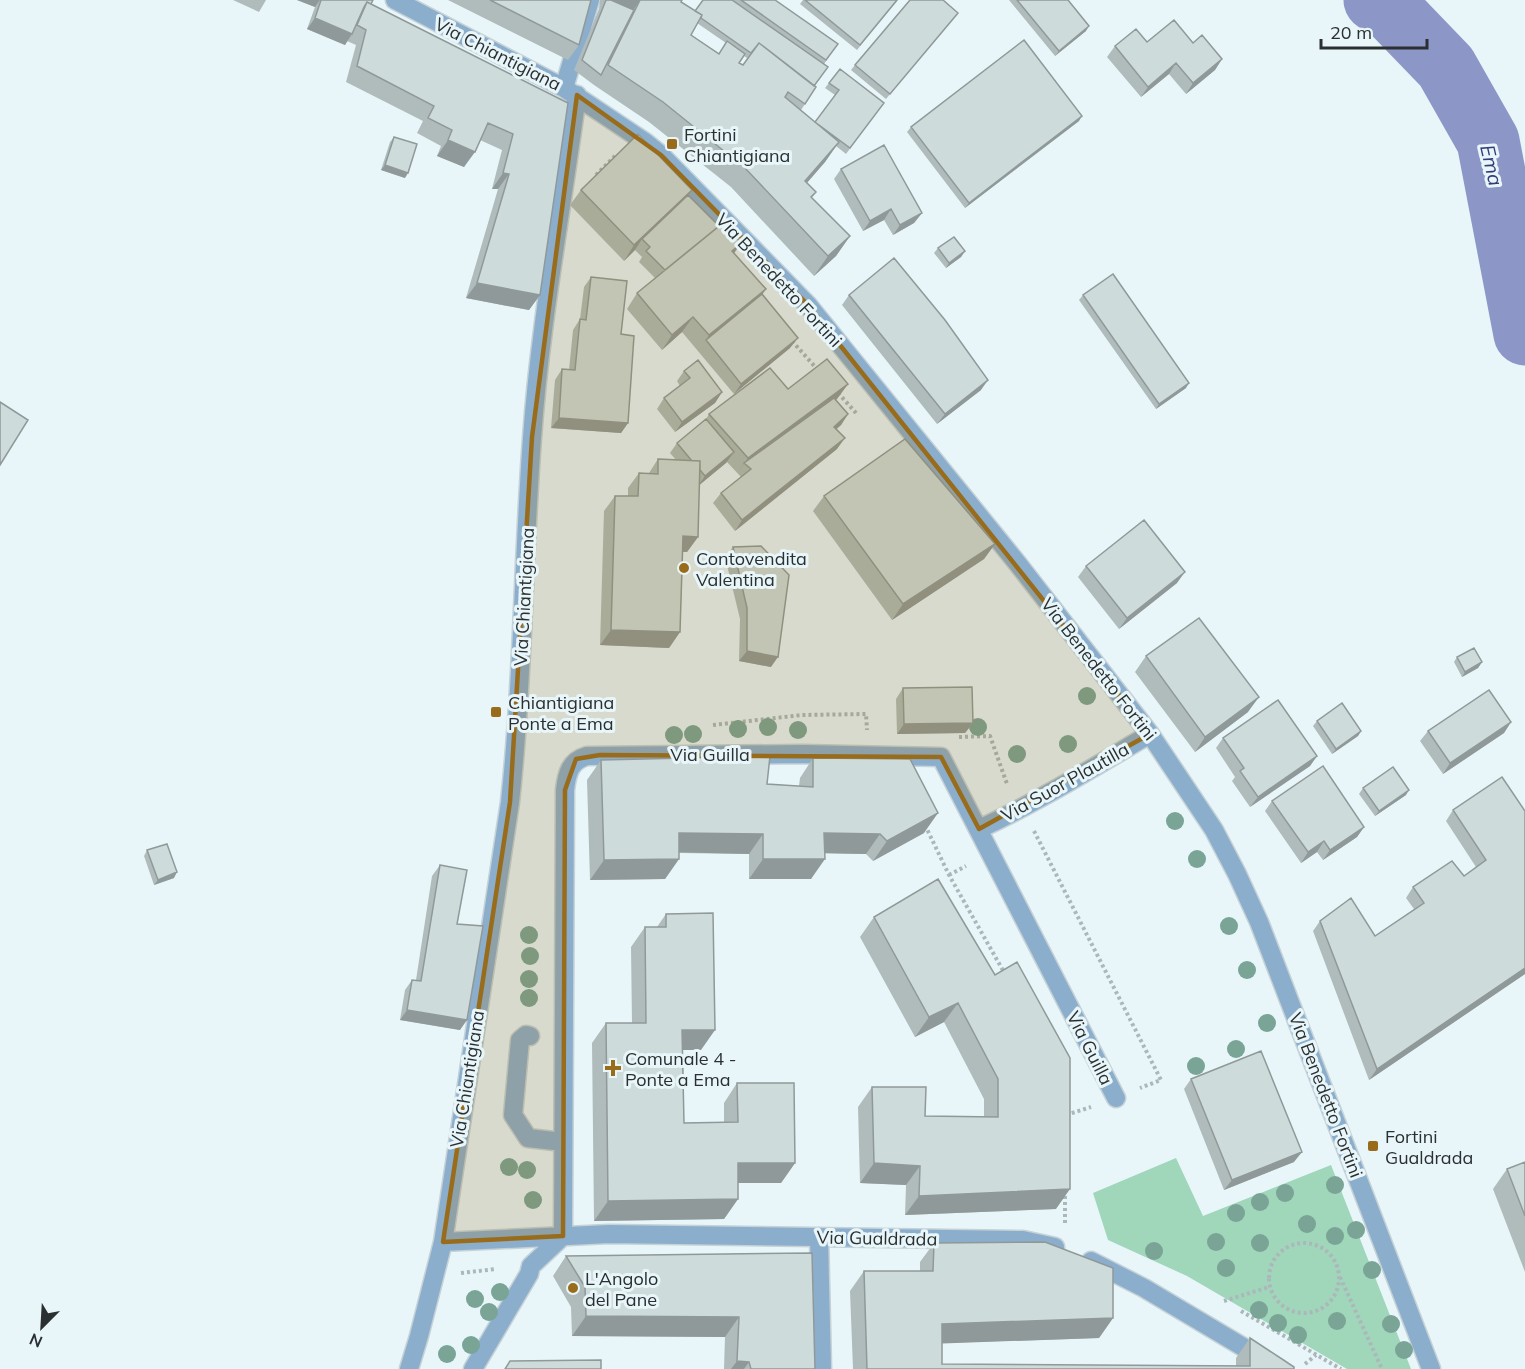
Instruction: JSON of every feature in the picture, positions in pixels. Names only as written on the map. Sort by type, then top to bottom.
[{"type":"street","name":"Via Chiantigiana","points":[[395,0],[570,91],[532,437],[517,741],[510,802],[443,1242],[419,1336],[408,1369]]},
{"type":"street","points":[[570,91],[590,0]]},
{"type":"street","name":"Via Benedetto Fortini","points":[[570,91],[661,155],[808,305],[1018,564],[1150,734],[1214,830],[1259,922],[1431,1369]]},
{"type":"street","name":"Via Suor Plautilla","points":[[979,829],[1050,793],[1150,734]]},
{"type":"street","name":"Via Guilla","points":[[563,1236],[564,790],[567,773],[576,759],[600,754],[941,757],[1116,1098]]},
{"type":"street","points":[[530,1036],[526,1035],[520,1040],[513,1115],[528,1138],[563,1142]]},
{"type":"street","name":"Via Gualdrada","points":[[443,1242],[609,1234],[1023,1240],[1075,1253],[1144,1288],[1280,1369]]},
{"type":"street","points":[[473,1369],[529,1274],[531,1266],[563,1236]]},
{"type":"street","points":[[819,1237],[822,1369]]},
{"type":"path","points":[[785,333],[822,375]]},
{"type":"path","points":[[838,393],[862,419]]},
{"type":"path","points":[[924,824],[1005,975]]},
{"type":"path","points":[[1034,831],[1161,1080],[1066,1115]]},
{"type":"path","points":[[1065,1105],[1066,1126]]},
{"type":"path","points":[[1065,1181],[1065,1225]]},
{"type":"path","points":[[1310,1243],[1321,1247],[1337,1264],[1338,1287],[1333,1298],[1314,1312],[1292,1311],[1282,1306],[1269,1287],[1268,1275],[1271,1263],[1277,1253],[1287,1246],[1310,1243]]},
{"type":"path","points":[[461,1273],[505,1268]]},
{"type":"path","points":[[1339,1276],[1382,1369]]},
{"type":"path","points":[[1224,1301],[1269,1287]]},
{"type":"highlighted area","points":[[577,95],[661,155],[808,305],[1150,734],[979,829],[941,757],[600,755],[576,759],[565,790],[563,1236],[443,1242],[510,802],[532,437]]},
{"type":"green space","points":[[1176,1158],[1203,1216],[1331,1165],[1411,1369],[1347,1369],[1187,1276],[1108,1240],[1093,1193]]},
{"type":"building","points":[[321,0],[373,0],[371,4],[367,2],[352,34],[315,18]]},
{"type":"building","points":[[490,0],[591,0],[579,45]]},
{"type":"building","points":[[606,0],[634,10],[601,75],[582,60]]},
{"type":"building","points":[[640,0],[682,0],[681,2],[702,15],[691,35],[719,54],[727,41],[745,54],[739,63],[743,65],[759,43],[816,87],[805,104],[788,92],[785,97],[839,142],[805,181],[816,192],[811,197],[850,236],[828,256],[745,168],[663,102],[608,65]]},
{"type":"building","points":[[703,0],[732,0],[828,67],[814,86],[759,43],[751,53],[701,18],[702,15],[695,11]]},
{"type":"building","points":[[741,0],[775,0],[838,44],[826,60]]},
{"type":"building","points":[[805,0],[897,0],[860,45]]},
{"type":"building","points":[[910,0],[943,0],[958,13],[890,94],[855,65]]},
{"type":"building","points":[[1017,0],[1068,0],[1089,26],[1059,51]]},
{"type":"building","points":[[367,2],[568,103],[540,295],[477,283],[509,174],[503,173],[513,134],[488,123],[475,152],[448,140],[452,130],[428,118],[434,106],[357,66],[366,30],[357,25]]},
{"type":"building","points":[[1174,20],[1193,43],[1202,35],[1222,59],[1193,83],[1176,63],[1148,87],[1115,46],[1136,29],[1147,42]]},
{"type":"building","points":[[1024,40],[1082,116],[969,203],[911,127]]},
{"type":"building","points":[[840,69],[884,103],[850,148],[815,122],[839,90],[829,83]]},
{"type":"building","points":[[638,134],[692,190],[634,245],[581,190]]},
{"type":"building","points":[[394,137],[417,144],[408,173],[385,165]]},
{"type":"building","points":[[884,145],[922,213],[900,225],[891,209],[870,221],[841,169]]},
{"type":"building","points":[[688,195],[719,226],[665,270],[646,251],[650,247],[642,239]]},
{"type":"building","points":[[723,223],[741,243],[732,251],[766,289],[709,335],[693,317],[672,335],[637,293]]},
{"type":"building","points":[[954,237],[965,251],[949,263],[938,248]]},
{"type":"building","points":[[894,258],[945,320],[988,380],[945,414],[849,295]]},
{"type":"building","points":[[1113,274],[1189,383],[1159,404],[1083,295]]},
{"type":"building","points":[[591,277],[627,281],[621,334],[634,336],[628,423],[559,418],[562,369],[575,370],[580,319],[586,320]]},
{"type":"building","points":[[762,294],[798,338],[741,384],[706,340]]},
{"type":"building","points":[[827,359],[848,384],[748,458],[709,414],[770,368],[788,389]]},
{"type":"building","points":[[698,360],[722,392],[682,422],[664,398],[690,378],[684,371]]},
{"type":"building","points":[[834,398],[848,414],[834,427],[845,438],[742,520],[721,493],[751,469],[744,463]]},
{"type":"building","points":[[0,402],[28,420],[0,465]]},
{"type":"building","points":[[706,419],[734,452],[705,476],[700,470],[700,461],[692,461],[677,443]]},
{"type":"building","points":[[905,439],[995,544],[903,604],[824,496]]},
{"type":"building","points":[[658,459],[700,461],[698,537],[683,536],[680,632],[611,630],[615,496],[638,496],[639,473],[658,474]]},
{"type":"building","points":[[1144,520],[1185,572],[1127,618],[1086,566]]},
{"type":"building","points":[[761,546],[789,575],[778,657],[747,651],[747,608],[733,547]]},
{"type":"building","points":[[1199,618],[1259,697],[1205,737],[1146,656]]},
{"type":"building","points":[[1474,648],[1482,662],[1465,672],[1457,657]]},
{"type":"building","points":[[972,687],[973,723],[904,724],[903,688]]},
{"type":"building","points":[[1489,690],[1511,722],[1450,763],[1428,731]]},
{"type":"building","points":[[1278,700],[1317,756],[1258,797],[1240,771],[1244,768],[1223,738]]},
{"type":"building","points":[[1342,703],[1361,731],[1336,749],[1317,721]]},
{"type":"building","points":[[770,756],[767,784],[813,787],[813,758],[910,759],[938,813],[887,841],[880,834],[824,833],[825,859],[763,859],[763,834],[679,833],[679,859],[604,860],[601,760]]},
{"type":"building","points":[[1323,766],[1364,827],[1330,850],[1324,841],[1308,852],[1272,801]]},
{"type":"building","points":[[1393,767],[1409,790],[1379,811],[1363,788]]},
{"type":"building","points":[[1502,777],[1525,811],[1525,968],[1377,1069],[1320,921],[1351,898],[1375,936],[1424,903],[1413,887],[1452,861],[1464,876],[1486,860],[1453,810]]},
{"type":"building","points":[[167,844],[177,872],[158,880],[147,850]]},
{"type":"building","points":[[440,865],[467,870],[457,924],[483,926],[467,1020],[407,1010],[412,980],[421,981]]},
{"type":"building","points":[[938,879],[995,975],[1017,962],[1070,1058],[1070,1189],[919,1196],[920,1166],[874,1163],[872,1087],[926,1087],[925,1116],[998,1117],[998,1079],[958,1003],[929,1017],[874,917]]},
{"type":"building","points":[[713,913],[715,1030],[682,1030],[684,1123],[738,1122],[737,1083],[794,1083],[795,1163],[738,1163],[738,1199],[608,1201],[606,1023],[646,1023],[645,927],[666,927],[666,914]]},
{"type":"building","points":[[1261,1051],[1302,1152],[1232,1180],[1191,1079]]},
{"type":"building","points":[[1525,1162],[1525,1216],[1507,1169]]},
{"type":"building","points":[[1045,1242],[1113,1268],[1113,1318],[942,1324],[942,1364],[1250,1366],[1250,1338],[1294,1369],[867,1369],[864,1271],[933,1271],[934,1243]]},
{"type":"building","points":[[812,1253],[815,1369],[751,1369],[749,1362],[737,1361],[739,1317],[586,1316],[585,1287],[566,1256]]},
{"type":"building","points":[[601,1360],[601,1369],[505,1369],[510,1361]]},
{"type":"waterway","name":"Ema","points":[[1375,0],[1391,10],[1446,67],[1488,141],[1525,334]]},
{"type":"place","name":"Fortini Chiantigiana","points":[[672,144]]},
{"type":"place","name":"Contovendita Valentina","points":[[684,568]]},
{"type":"place","name":"Chiantigiana Ponte a Ema","points":[[496,712]]},
{"type":"place","name":"Comunale 4 - Ponte a Ema","points":[[613,1068]]},
{"type":"place","name":"Fortini Gualdrada","points":[[1373,1146]]},
{"type":"place","name":"L'Angolo del Pane","points":[[573,1288]]}]
